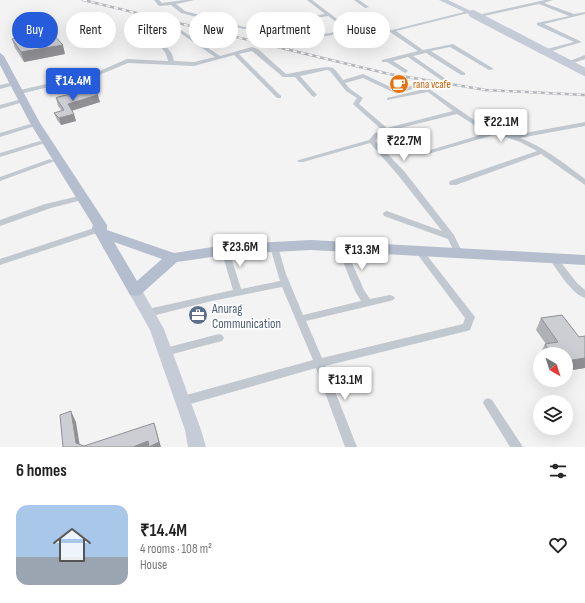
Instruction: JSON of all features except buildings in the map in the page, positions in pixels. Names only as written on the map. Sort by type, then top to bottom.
[{"type":"main road","points":[[442,0],[473,14],[585,73]]},
{"type":"main road","points":[[0,56],[19,97],[30,126],[50,161],[95,228],[173,258],[225,250],[311,245],[585,260]]},
{"type":"main road","points":[[0,68],[4,86],[19,97],[100,225],[101,230],[157,329],[193,430],[197,447]]},
{"type":"main road","points":[[136,291],[173,258]]},
{"type":"street","points":[[143,0],[149,0]]},
{"type":"street","points":[[157,1],[161,5],[193,0]]},
{"type":"street","points":[[309,0],[333,19]]},
{"type":"street","points":[[356,0],[367,7]]},
{"type":"street","points":[[392,31],[551,0]]},
{"type":"street","points":[[540,2],[574,16]]},
{"type":"street","points":[[172,3],[182,12],[246,28]]},
{"type":"street","points":[[541,52],[579,42],[539,24],[585,13]]},
{"type":"street","points":[[473,14],[547,51],[585,73]]},
{"type":"street","points":[[473,14],[541,52],[567,63],[585,57]]},
{"type":"street","points":[[181,30],[220,58]]},
{"type":"street","points":[[392,31],[463,74]]},
{"type":"street","points":[[405,71],[386,60],[452,45],[490,70]]},
{"type":"street","points":[[165,48],[169,54],[172,64]]},
{"type":"street","points":[[0,106],[19,97],[97,74],[127,61],[194,64],[252,49],[256,50],[286,76],[296,76],[327,68],[332,70],[348,90],[360,98],[356,104],[386,130]]},
{"type":"street","points":[[236,54],[279,97]]},
{"type":"street","points":[[408,55],[444,80]]},
{"type":"street","points":[[296,76],[314,95]]},
{"type":"street","points":[[342,82],[363,76],[397,92],[420,85],[480,127],[513,136],[541,152],[585,183]]},
{"type":"street","points":[[389,99],[429,90]]},
{"type":"street","points":[[301,161],[371,141],[376,134],[386,130],[458,112]]},
{"type":"street","points":[[513,136],[585,124]]},
{"type":"street","points":[[0,135],[30,126]]},
{"type":"street","points":[[426,153],[498,132]]},
{"type":"street","points":[[371,141],[401,173],[451,237],[458,252]]},
{"type":"street","points":[[0,155],[40,144]]},
{"type":"street","points":[[453,182],[541,152]]},
{"type":"street","points":[[0,179],[50,161]]},
{"type":"street","points":[[0,223],[48,206],[75,199]]},
{"type":"street","points":[[387,214],[451,237]]},
{"type":"street","points":[[0,262],[101,230]]},
{"type":"street","points":[[341,246],[360,291],[367,303]]},
{"type":"street","points":[[274,247],[286,284],[352,447]]},
{"type":"street","points":[[225,250],[238,292]]},
{"type":"street","points":[[183,401],[319,363],[467,327],[470,317],[419,251]]},
{"type":"street","points":[[553,258],[565,274],[585,295]]},
{"type":"street","points":[[148,313],[238,292],[286,284]]},
{"type":"street","points":[[300,319],[390,298]]},
{"type":"street","points":[[165,352],[219,338]]},
{"type":"street","points":[[488,403],[517,447]]},
{"type":"railway","points":[[83,0],[389,74],[486,90],[585,95]]},
{"type":"place","name":"rana vcafe","points":[[399,84]]},
{"type":"place","name":"Anurag Communication","points":[[198,315]]}]
